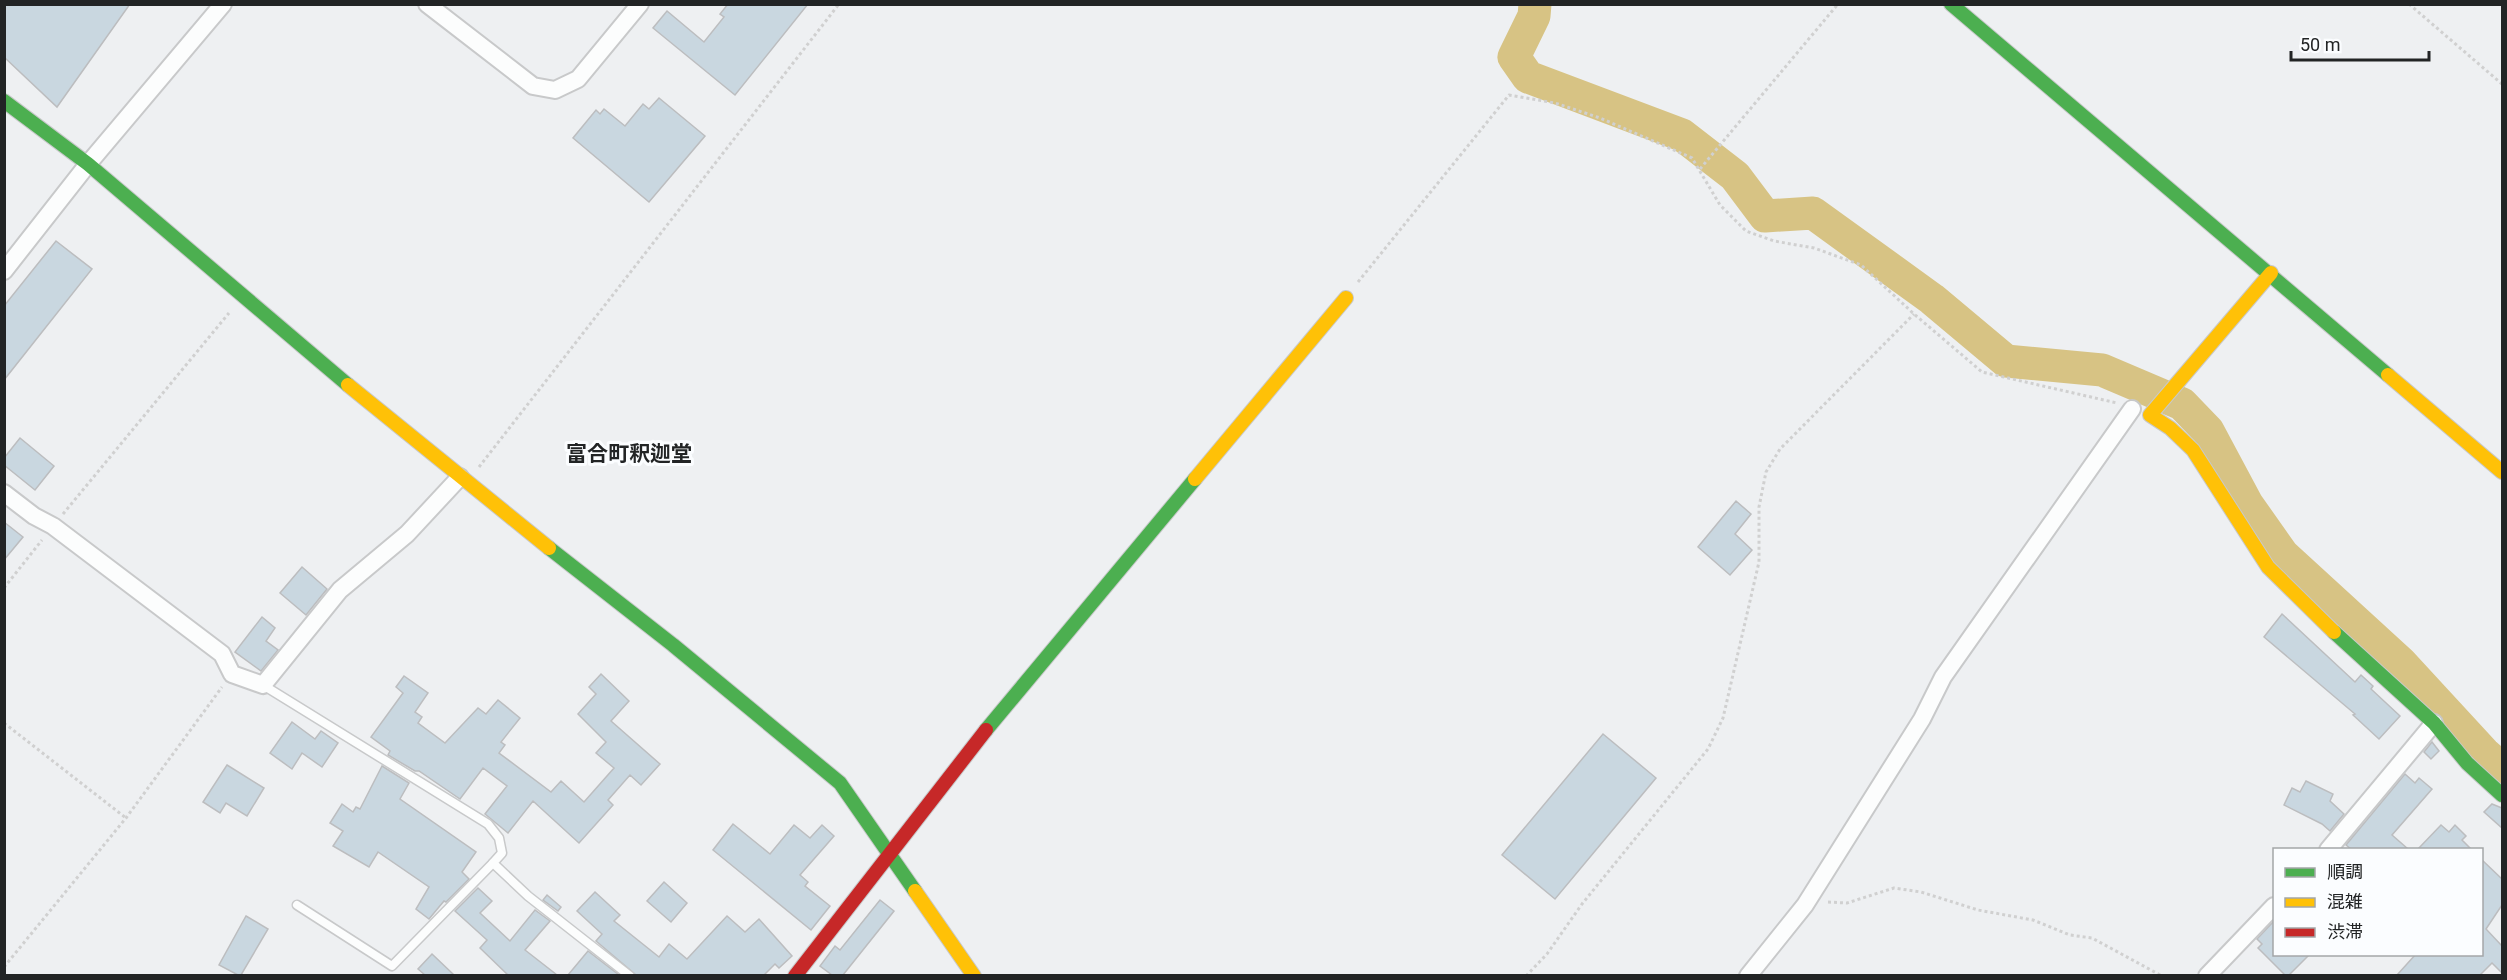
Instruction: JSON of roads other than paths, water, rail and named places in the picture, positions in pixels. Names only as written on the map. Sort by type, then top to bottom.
[{"type":"street","points":[[4,271],[88,164],[223,4]]},
{"type":"street","points":[[427,4],[533,86],[555,90],[578,79],[640,4]]},
{"type":"street","points":[[1951,4],[2271,273],[2502,472]]},
{"type":"street","points":[[4,101],[88,164],[168,230],[242,297],[464,480],[673,645],[840,783],[974,975]]},
{"type":"street","points":[[2271,273],[2150,415],[2170,428],[2193,450],[2268,567],[2308,609],[2434,723],[2468,763],[2502,795]]},
{"type":"street","points":[[795,975],[972,746],[1346,298]]},
{"type":"street","points":[[1748,975],[1808,901],[1922,719],[1942,677],[2132,408]]},
{"type":"street","points":[[4,494],[34,516],[53,526],[222,654],[232,674],[263,685],[340,590],[407,534],[464,480]]},
{"type":"street","points":[[2329,848],[2434,723]]},
{"type":"street","points":[[2208,975],[2273,907]]},
{"type":"lane","points":[[263,685],[488,824],[499,838],[502,853],[392,966],[297,905]]},
{"type":"lane","points":[[493,863],[528,896],[630,975]]},
{"type":"waterway","points":[[1535,4],[1534,16],[1514,57],[1528,77],[1682,135],[1735,176],[1765,216],[1813,213],[1932,299],[2006,361],[2102,370],[2182,404],[2208,431],[2247,504],[2283,555],[2401,663],[2484,753],[2502,769]]},
{"type":"district","name":"富合町釈迦堂","points":[[629,454]]}]
